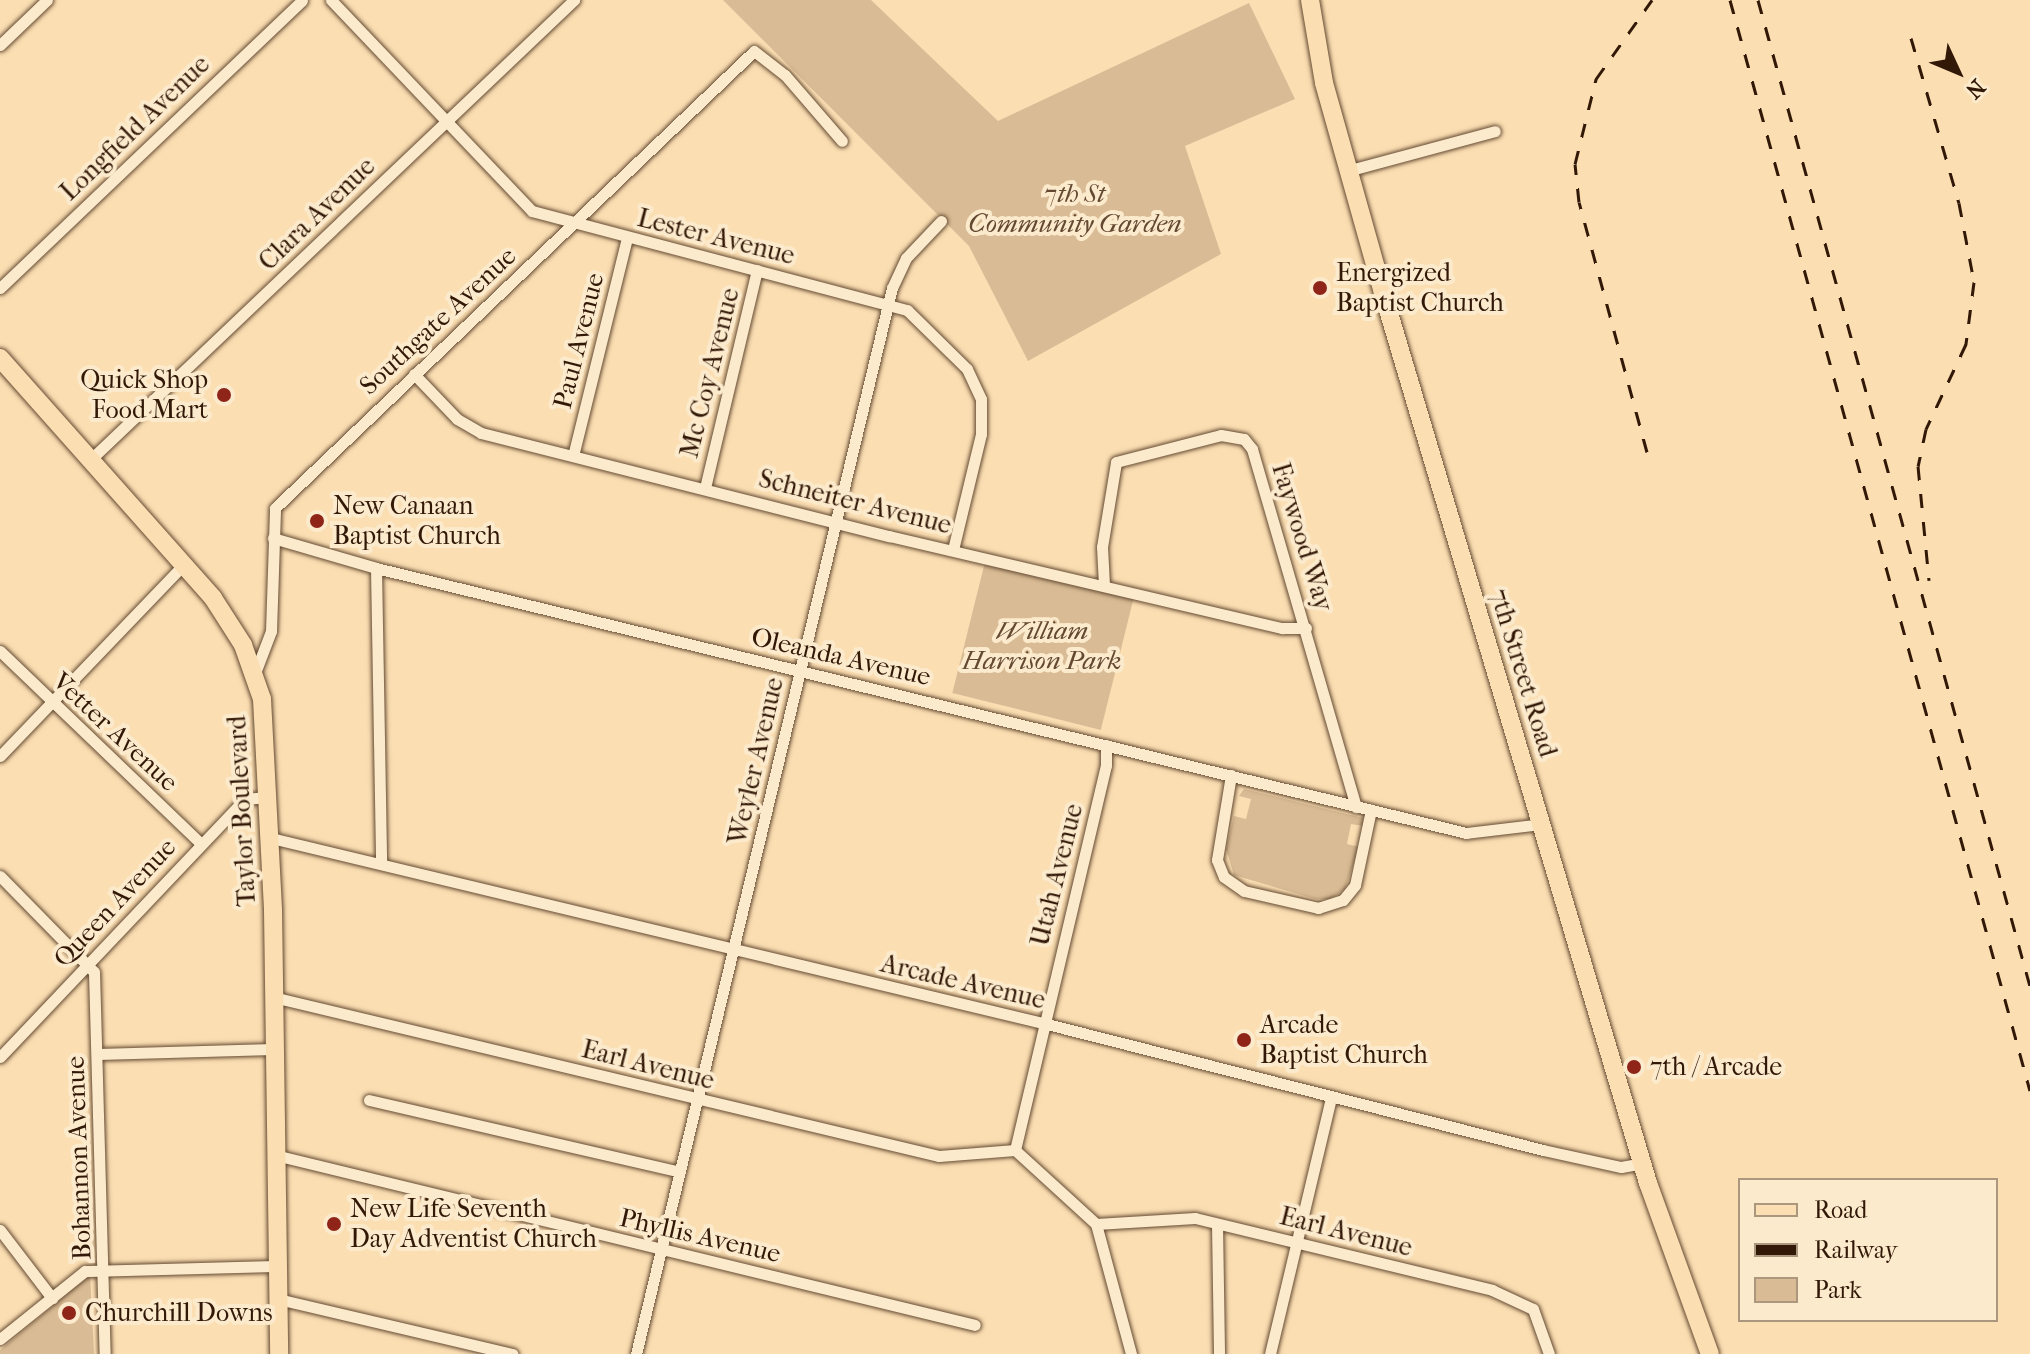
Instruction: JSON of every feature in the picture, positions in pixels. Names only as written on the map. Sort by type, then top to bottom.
[{"type":"main road","name":"7th Street Road","points":[[1310,0],[1324,83],[1347,171],[1644,1163],[1710,1354]]},
{"type":"main road","name":"Taylor Boulevard","points":[[0,358],[183,565],[228,621],[255,673],[266,719],[270,797],[279,1354]]},
{"type":"street","points":[[0,45],[47,0]]},
{"type":"street","name":"Longfield Avenue","points":[[0,288],[302,0]]},
{"type":"street","name":"Lester Avenue","points":[[331,0],[532,211],[627,238],[889,301],[907,310],[967,369],[981,399],[981,434],[953,550]]},
{"type":"street","name":"Clara Avenue","points":[[90,460],[574,0]]},
{"type":"street","name":"Southgate Avenue","points":[[255,673],[271,631],[273,512],[278,504],[754,51],[785,75],[842,141]]},
{"type":"street","points":[[1347,171],[1495,131]]},
{"type":"street","name":"Weyler Avenue","points":[[636,1354],[889,301],[906,258],[941,221]]},
{"type":"street","name":"Paul Avenue","points":[[573,456],[627,238]]},
{"type":"street","name":"Mc Coy Avenue","points":[[705,488],[757,270]]},
{"type":"street","name":"Schneiter Avenue","points":[[414,374],[470,429],[953,550],[1282,628],[1306,628]]},
{"type":"street","name":"Faywood Way","points":[[1104,585],[1102,547],[1109,480],[1116,462],[1203,438],[1237,435],[1252,449],[1356,807]]},
{"type":"street","name":"Oleanda Avenue","points":[[273,538],[376,568],[1466,833],[1541,824]]},
{"type":"street","points":[[0,756],[183,565]]},
{"type":"street","points":[[376,568],[381,863]]},
{"type":"street","name":"Vetter Avenue","points":[[0,651],[201,844]]},
{"type":"street","name":"Utah Avenue","points":[[1015,1150],[1106,765],[1106,745]]},
{"type":"street","points":[[1231,775],[1216,853],[1224,877],[1244,891],[1318,908],[1343,900],[1355,885],[1371,810]]},
{"type":"street","name":"Queen Avenue","points":[[0,1057],[245,799],[270,797]]},
{"type":"street","name":"Arcade Avenue","points":[[271,838],[734,952],[1043,1023],[1331,1098],[1621,1167],[1644,1163]]},
{"type":"street","points":[[0,876],[88,963]]},
{"type":"street","name":"Bohannon Avenue","points":[[88,963],[97,986],[105,1354]]},
{"type":"street","name":"Earl Avenue","points":[[273,997],[939,1156],[997,1155],[1015,1150]]},
{"type":"street","points":[[98,1054],[273,1049]]},
{"type":"street","points":[[1270,1354],[1331,1098]]},
{"type":"street","points":[[369,1100],[680,1172]]},
{"type":"street","points":[[1015,1150],[1096,1224],[1131,1354]]},
{"type":"street","name":"Phyllis Avenue","points":[[275,1155],[975,1325]]},
{"type":"street","name":"Earl Avenue","points":[[1096,1224],[1195,1218],[1518,1298],[1536,1314],[1549,1354]]},
{"type":"street","points":[[1217,1224],[1219,1354]]},
{"type":"street","points":[[0,1230],[52,1298]]},
{"type":"street","points":[[0,1339],[85,1271],[105,1268],[278,1266]]},
{"type":"street","points":[[278,1299],[513,1354]]},
{"type":"green space","name":"7th St Community Garden","points":[[723,0],[871,0],[998,121],[1249,3],[1295,99],[1185,146],[1221,254],[1028,361],[969,246]]},
{"type":"green space","name":"William Harrison Park","points":[[985,562],[1133,599],[1101,730],[952,693]]},
{"type":"green space","points":[[1244,789],[1363,818],[1363,826],[1351,824],[1347,844],[1359,847],[1345,889],[1330,899],[1315,899],[1234,875],[1226,849],[1234,816],[1246,819],[1251,799],[1239,796]]},
{"type":"green space","name":"Churchill Downs","points":[[90,1275],[94,1354],[0,1354],[0,1350]]},
{"type":"railway","points":[[1647,452],[1579,202],[1575,164],[1596,79],[1652,0]]},
{"type":"railway","points":[[1730,0],[2030,1091]]},
{"type":"railway","points":[[1758,0],[2030,986]]},
{"type":"railway","points":[[1911,38],[1959,203],[1974,282],[1966,344],[1926,429],[1918,466],[1929,580]]},
{"type":"place","name":"Energized Baptist Church","points":[[1320,288]]},
{"type":"place","name":"Quick Shop Food Mart","points":[[224,395]]},
{"type":"place","name":"New Canaan Baptist Church","points":[[317,521]]},
{"type":"place","name":"Arcade Baptist Church","points":[[1244,1040]]},
{"type":"place","name":"7th / Arcade","points":[[1634,1067]]},
{"type":"place","name":"New Life Seventh Day Adventist Church","points":[[334,1224]]},
{"type":"place","name":"Churchill Downs","points":[[69,1313]]}]
